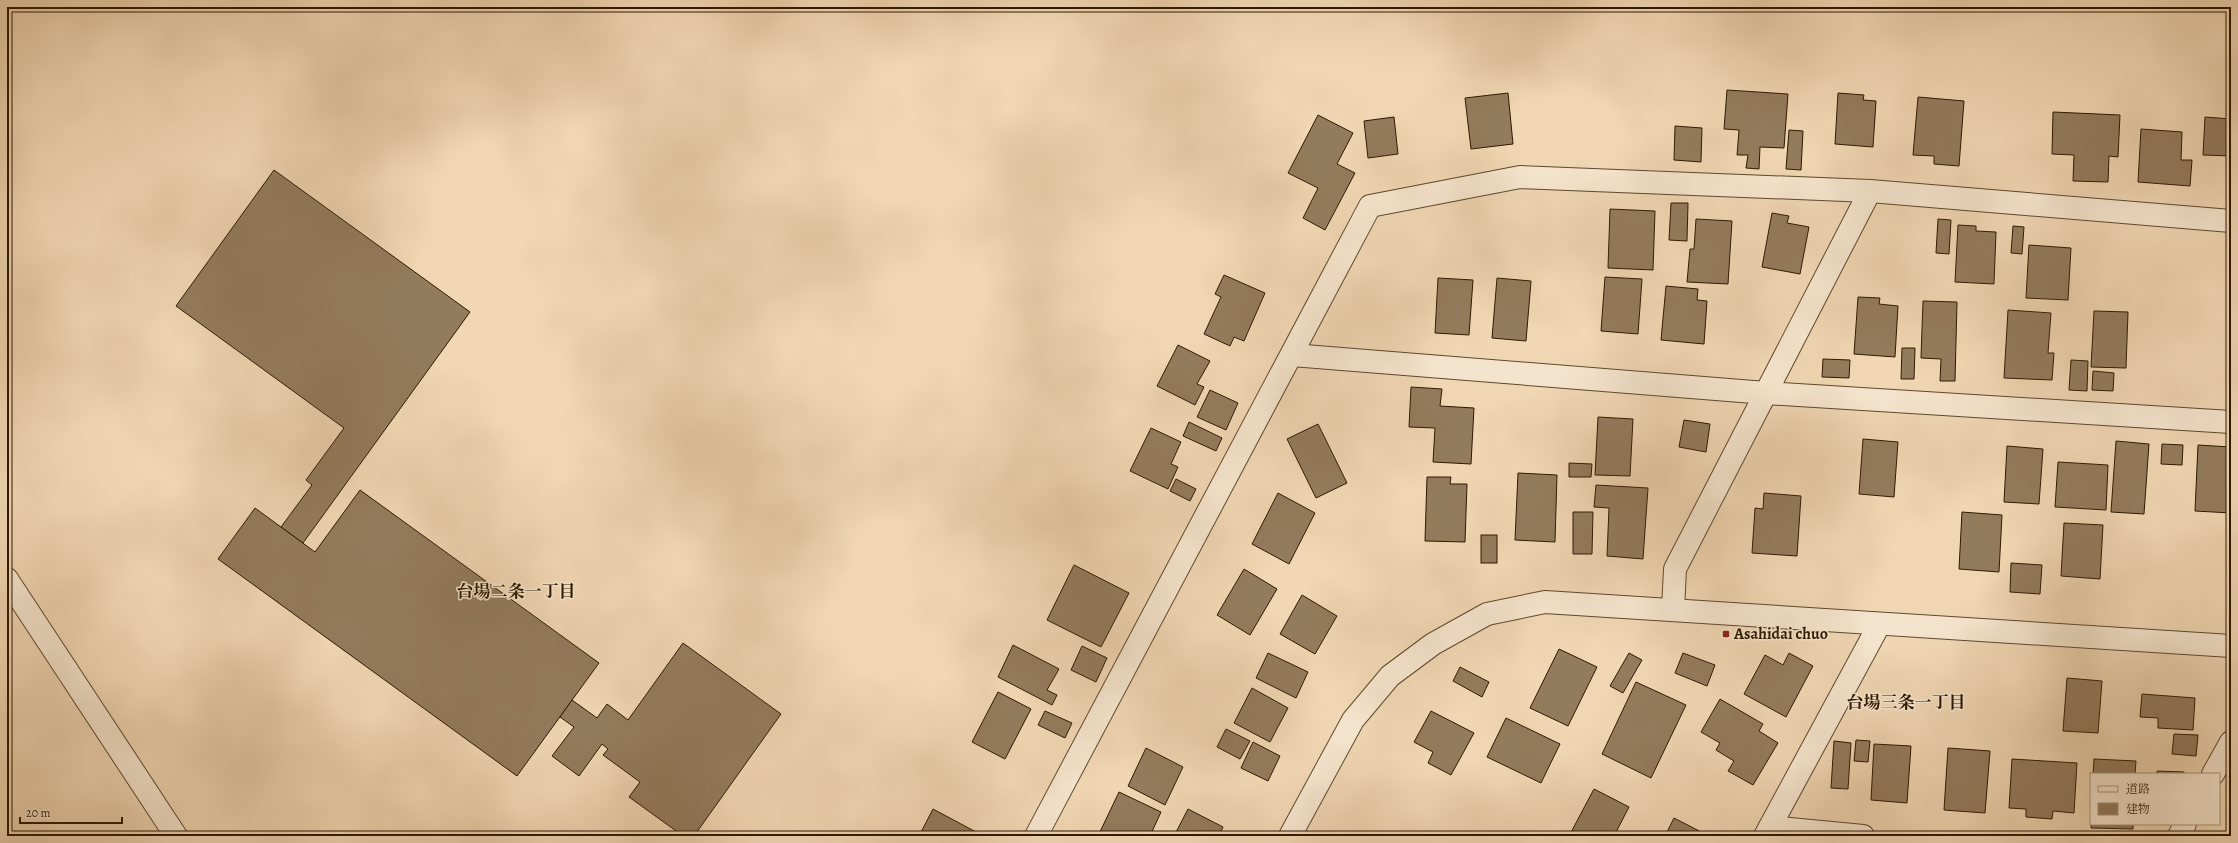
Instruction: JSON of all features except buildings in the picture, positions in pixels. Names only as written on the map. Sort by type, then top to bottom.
[{"type":"street","points":[[1036,836],[1370,206],[1520,177],[1870,191],[2231,221]]},
{"type":"street","points":[[1673,609],[1675,569],[1870,191]]},
{"type":"street","points":[[1292,355],[1766,393],[2231,422]]},
{"type":"street","points":[[7,579],[176,836]]},
{"type":"street","points":[[1290,836],[1353,720],[1390,676],[1433,644],[1487,614],[1545,602],[1673,609],[1879,625],[2231,646]]},
{"type":"street","points":[[1863,836],[1767,832],[1879,625]]},
{"type":"street","points":[[2214,773],[2231,742]]},
{"type":"street","points":[[2179,836],[2185,825]]},
{"type":"place","name":"Asahidai chuo","points":[[1726,634]]},
{"type":"district","name":"台場二条一丁目","points":[[516,591]]},
{"type":"district","name":"台場三条一丁目","points":[[1906,702]]}]
